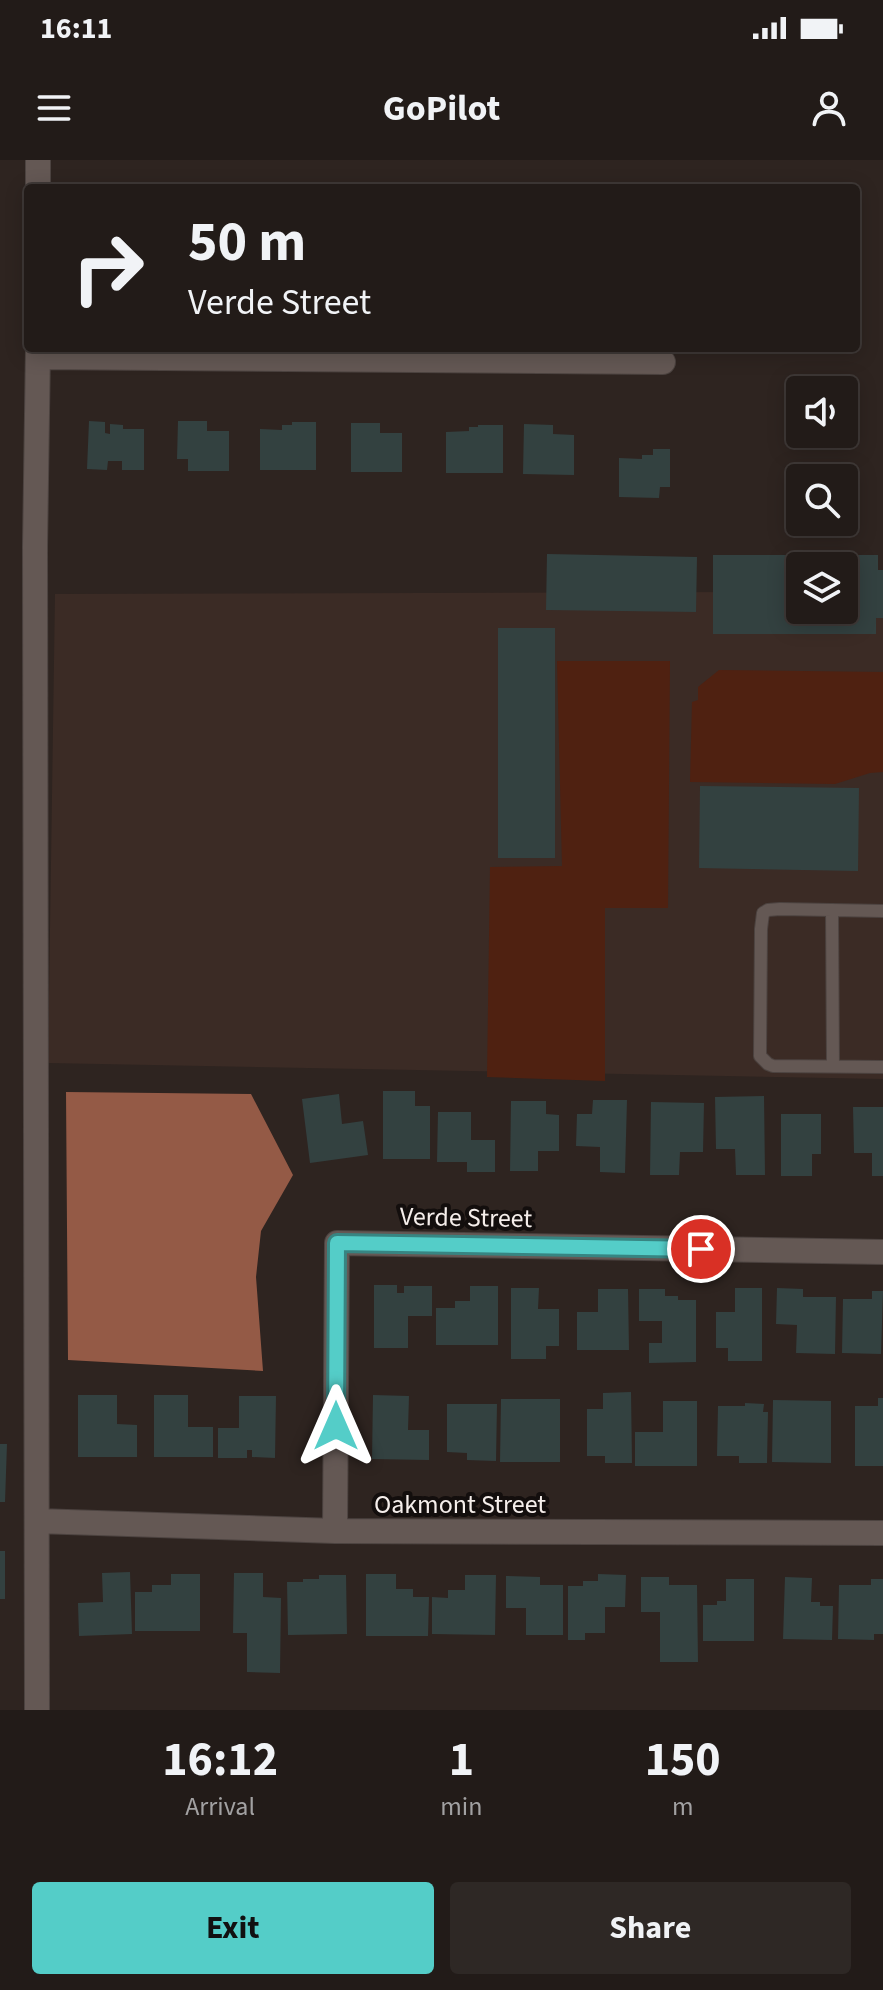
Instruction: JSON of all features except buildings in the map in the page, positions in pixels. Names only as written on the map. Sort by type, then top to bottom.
[{"type":"street","points":[[38,160],[38,184]]},
{"type":"street","points":[[37,1710],[35,547],[38,352],[663,362]]},
{"type":"street","name":"Verde Street","points":[[335,1531],[337,1243],[883,1252]]},
{"type":"street","name":"Oakmont Street","points":[[37,1521],[335,1531],[883,1533]]},
{"type":"lane","points":[[883,911],[780,909],[768,910],[762,916],[760,1056],[773,1066],[883,1067]]},
{"type":"lane","points":[[832,910],[833,1066]]},
{"type":"shaded area","points":[[737,592],[786,606],[786,624],[858,624],[858,604],[883,592],[883,1079],[48,1063],[55,594]]},
{"type":"shaded area","points":[[557,661],[670,661],[668,908],[605,908],[605,1081],[487,1077],[490,867],[562,866]]},
{"type":"shaded area","points":[[719,670],[883,672],[883,772],[835,784],[690,782],[692,702],[698,700],[698,687]]},
{"type":"shaded area","points":[[66,1092],[251,1094],[293,1175],[261,1231],[256,1277],[263,1371],[68,1360]]},
{"type":"route","points":[[336,1426],[337,1243],[701,1249]]}]
